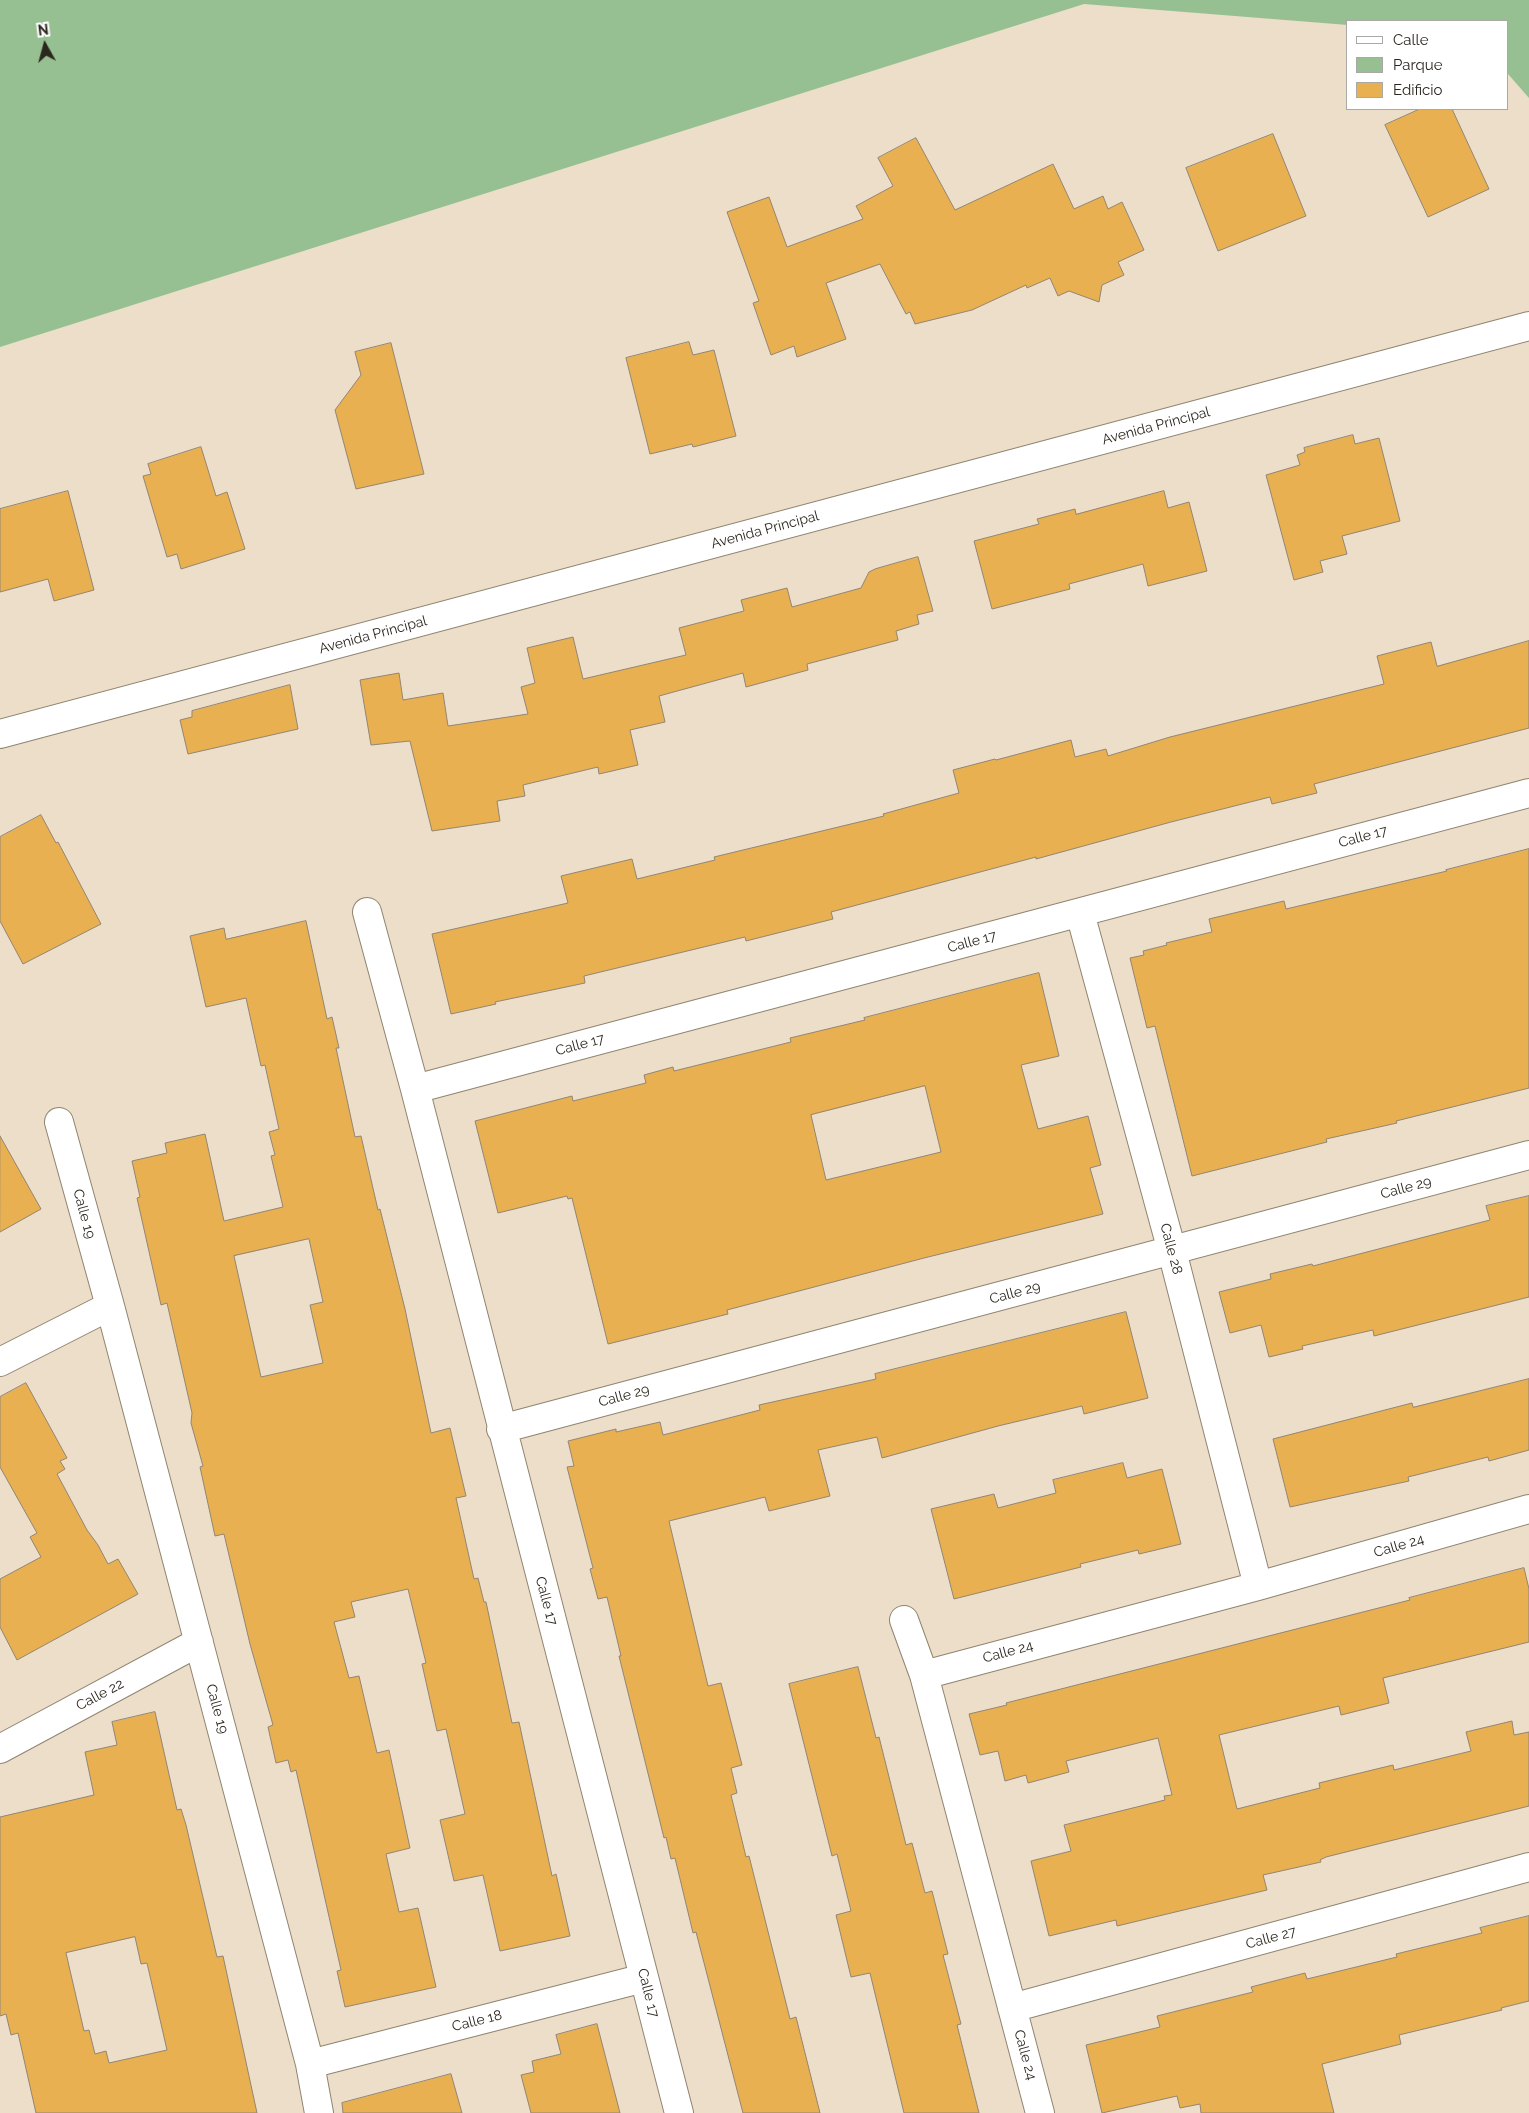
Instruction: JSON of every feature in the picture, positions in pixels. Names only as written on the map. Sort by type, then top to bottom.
[{"type":"street","name":"Avenida Principal","points":[[0,734],[1529,326]]},
{"type":"street","name":"Calle 17","points":[[415,1089],[1080,914],[1529,793]]},
{"type":"street","name":"Calle 17","points":[[367,912],[415,1089],[501,1429],[679,2113]]},
{"type":"street","name":"Calle 28","points":[[1080,914],[1172,1251],[1258,1586]]},
{"type":"street","name":"Calle 19","points":[[59,1122],[110,1306],[310,2064],[319,2113]]},
{"type":"street","name":"Calle 29","points":[[501,1429],[1529,1155]]},
{"type":"street","points":[[0,1362],[110,1306]]},
{"type":"street","name":"Calle 24","points":[[1040,2113],[924,1675],[1258,1586],[1529,1509]]},
{"type":"street","points":[[904,1620],[924,1675]]},
{"type":"street","name":"Calle 22","points":[[0,1749],[199,1642]]},
{"type":"street","name":"Calle 27","points":[[1012,2008],[1529,1867]]},
{"type":"street","name":"Calle 18","points":[[310,2064],[644,1978]]},
{"type":"green space","points":[[0,0],[1529,0],[1529,98],[1509,75],[1509,20],[1346,20],[1346,25],[1084,4],[0,347]]},
{"type":"building","points":[[1418,110],[1452,110],[1489,189],[1428,217],[1385,125]]},
{"type":"building","points":[[1273,134],[1306,216],[1218,251],[1186,168]]},
{"type":"building","points":[[916,138],[955,210],[1053,164],[1074,209],[1103,196],[1108,209],[1122,202],[1144,250],[1118,262],[1124,275],[1102,285],[1099,302],[1069,291],[1058,296],[1050,278],[1027,288],[1026,285],[972,310],[915,324],[910,312],[906,314],[880,264],[826,283],[846,339],[797,357],[794,346],[771,355],[753,303],[759,301],[727,212],[769,197],[787,247],[863,219],[856,206],[893,186],[878,158]]},
{"type":"building","points":[[689,342],[693,355],[714,350],[736,436],[693,447],[692,444],[650,454],[626,358]]},
{"type":"building","points":[[391,343],[424,474],[356,489],[335,410],[361,375],[355,352]]},
{"type":"building","points":[[1353,435],[1355,444],[1379,438],[1400,521],[1342,536],[1347,554],[1320,561],[1323,572],[1294,580],[1266,475],[1300,465],[1297,455],[1305,452],[1304,448]]},
{"type":"building","points":[[201,447],[216,496],[227,492],[245,549],[181,569],[177,554],[167,557],[143,476],[151,474],[148,464]]},
{"type":"building","points":[[68,491],[94,590],[54,601],[48,579],[0,592],[0,509]]},
{"type":"building","points":[[1164,491],[1168,508],[1189,502],[1207,571],[1148,586],[1143,564],[1069,584],[1070,589],[992,609],[974,541],[1039,524],[1037,519],[1075,509],[1076,514]]},
{"type":"building","points":[[918,557],[933,611],[917,615],[919,624],[896,631],[898,640],[807,664],[808,670],[746,687],[743,673],[659,696],[665,722],[630,730],[638,765],[599,774],[598,767],[523,785],[525,796],[497,801],[500,821],[432,831],[410,741],[371,745],[360,680],[399,673],[403,700],[443,693],[448,726],[528,714],[521,687],[535,683],[527,648],[573,637],[583,679],[686,655],[679,628],[744,611],[741,600],[787,588],[792,607],[861,588],[869,572]]},
{"type":"building","points":[[1529,641],[1529,728],[1314,784],[1317,793],[1272,804],[1270,797],[1171,822],[831,912],[833,919],[746,941],[745,937],[584,976],[585,983],[495,1002],[496,1004],[451,1014],[432,934],[568,903],[561,876],[632,859],[637,879],[715,860],[714,857],[884,816],[883,814],[959,793],[953,770],[995,759],[1071,740],[1075,757],[1106,749],[1108,756],[1170,737],[1384,684],[1377,656],[1431,642],[1437,666]]},
{"type":"building","points":[[290,685],[298,729],[188,754],[180,720],[192,717],[192,711]]},
{"type":"building","points":[[41,815],[56,843],[58,842],[101,924],[23,964],[0,921],[0,837]]},
{"type":"building","points":[[1529,849],[1529,1088],[1396,1121],[1397,1123],[1326,1139],[1327,1142],[1192,1176],[1155,1026],[1147,1028],[1130,958],[1144,955],[1143,951],[1167,945],[1166,943],[1212,932],[1209,919],[1284,901],[1286,909],[1447,871]]},
{"type":"building","points":[[306,921],[327,1019],[332,1017],[339,1048],[336,1048],[355,1137],[361,1136],[378,1210],[380,1209],[405,1309],[431,1433],[450,1428],[466,1496],[456,1498],[474,1579],[478,1578],[484,1602],[486,1602],[512,1723],[519,1722],[552,1876],[556,1874],[570,1936],[500,1951],[483,1875],[454,1881],[440,1820],[465,1814],[446,1729],[437,1731],[422,1664],[426,1663],[408,1589],[351,1602],[355,1617],[334,1622],[349,1678],[359,1676],[377,1753],[389,1750],[410,1848],[386,1854],[399,1912],[418,1908],[436,1987],[345,2007],[337,1971],[341,1970],[296,1770],[291,1772],[288,1760],[276,1763],[268,1727],[273,1725],[250,1644],[224,1534],[215,1536],[200,1467],[203,1466],[191,1423],[192,1413],[167,1303],[161,1305],[137,1198],[140,1197],[132,1161],[167,1153],[165,1143],[205,1134],[224,1221],[283,1207],[271,1156],[275,1155],[269,1132],[279,1129],[265,1065],[261,1066],[246,998],[206,1007],[190,936],[224,928],[226,939]],"holes":[[[309,1239],[323,1302],[310,1305],[323,1363],[261,1377],[234,1256]]]},
{"type":"building","points":[[1039,973],[1059,1056],[1021,1065],[1038,1129],[1088,1116],[1101,1165],[1090,1168],[1103,1214],[924,1258],[727,1310],[728,1314],[608,1344],[572,1198],[568,1199],[567,1196],[498,1213],[475,1121],[572,1096],[573,1101],[646,1083],[644,1075],[673,1067],[674,1071],[791,1042],[790,1038],[865,1020],[864,1018]],"holes":[[[925,1086],[941,1152],[826,1180],[811,1115]]]},
{"type":"building","points":[[0,1136],[41,1209],[0,1232]]},
{"type":"building","points":[[1529,1196],[1529,1297],[1374,1336],[1373,1330],[1302,1346],[1303,1349],[1269,1357],[1261,1325],[1230,1333],[1219,1292],[1271,1279],[1270,1274],[1312,1264],[1313,1266],[1490,1220],[1486,1206]]},
{"type":"building","points":[[1126,1312],[1148,1398],[1084,1414],[1082,1406],[998,1426],[882,1458],[877,1437],[818,1450],[830,1496],[769,1511],[765,1497],[669,1521],[708,1686],[721,1683],[742,1765],[731,1768],[737,1793],[731,1795],[746,1857],[749,1856],[790,2019],[796,2017],[820,2113],[743,2113],[696,1932],[693,1933],[675,1858],[671,1859],[666,1837],[664,1838],[619,1656],[621,1656],[607,1597],[598,1599],[590,1569],[593,1568],[567,1467],[574,1466],[568,1441],[616,1429],[616,1432],[660,1422],[663,1435],[760,1410],[759,1405],[876,1379],[875,1374]]},
{"type":"building","points":[[1529,1379],[1529,1450],[1489,1461],[1488,1457],[1408,1477],[1409,1481],[1290,1507],[1273,1439],[1412,1403],[1413,1407]]},
{"type":"building","points":[[26,1383],[67,1458],[60,1461],[65,1469],[57,1474],[87,1530],[108,1564],[118,1559],[138,1594],[17,1660],[0,1627],[0,1579],[41,1557],[30,1537],[37,1533],[0,1467],[0,1397]]},
{"type":"building","points":[[1123,1463],[1127,1478],[1162,1469],[1181,1544],[1139,1554],[1138,1550],[1080,1564],[1081,1567],[954,1599],[931,1509],[994,1494],[998,1508],[1056,1493],[1053,1480]]},
{"type":"building","points":[[1524,1568],[1529,1589],[1529,1642],[1383,1678],[1389,1703],[1341,1715],[1339,1706],[1219,1735],[1237,1809],[1320,1788],[1319,1783],[1393,1765],[1394,1770],[1471,1751],[1466,1732],[1512,1721],[1514,1735],[1529,1732],[1529,1806],[1326,1857],[1320,1860],[1321,1862],[1263,1875],[1267,1890],[1117,1926],[1116,1920],[1049,1936],[1031,1861],[1071,1851],[1064,1825],[1165,1800],[1164,1796],[1172,1795],[1158,1738],[1066,1761],[1069,1772],[1028,1783],[1026,1775],[1005,1781],[998,1751],[980,1755],[969,1714],[1410,1600],[1409,1598]]},
{"type":"building","points":[[858,1667],[876,1738],[879,1737],[906,1845],[912,1843],[925,1893],[932,1891],[948,1954],[943,1955],[961,2024],[957,2025],[979,2113],[904,2113],[870,1973],[851,1977],[836,1915],[851,1911],[837,1854],[832,1856],[789,1684]]},
{"type":"building","points":[[155,1712],[177,1810],[181,1809],[186,1825],[217,1957],[223,1956],[257,2113],[36,2113],[18,2033],[11,2035],[6,2014],[0,2016],[0,1817],[94,1795],[85,1752],[117,1745],[112,1722]],"holes":[[[135,1937],[141,1964],[147,1963],[167,2050],[109,2063],[106,2051],[95,2054],[89,2030],[84,2031],[66,1953]]]},
{"type":"building","points":[[1529,1916],[1529,2001],[1501,2008],[1502,2010],[1399,2035],[1401,2044],[1322,2064],[1334,2113],[1201,2113],[1200,2104],[1180,2108],[1177,2096],[1102,2113],[1086,2045],[1160,2027],[1157,2016],[1253,1992],[1251,1987],[1305,1973],[1307,1979],[1397,1957],[1396,1954],[1482,1933],[1480,1928]]},
{"type":"building","points":[[597,2024],[620,2113],[531,2113],[521,2075],[534,2072],[532,2061],[561,2054],[556,2035]]},
{"type":"building","points":[[451,2074],[462,2113],[343,2113],[342,2103]]}]
